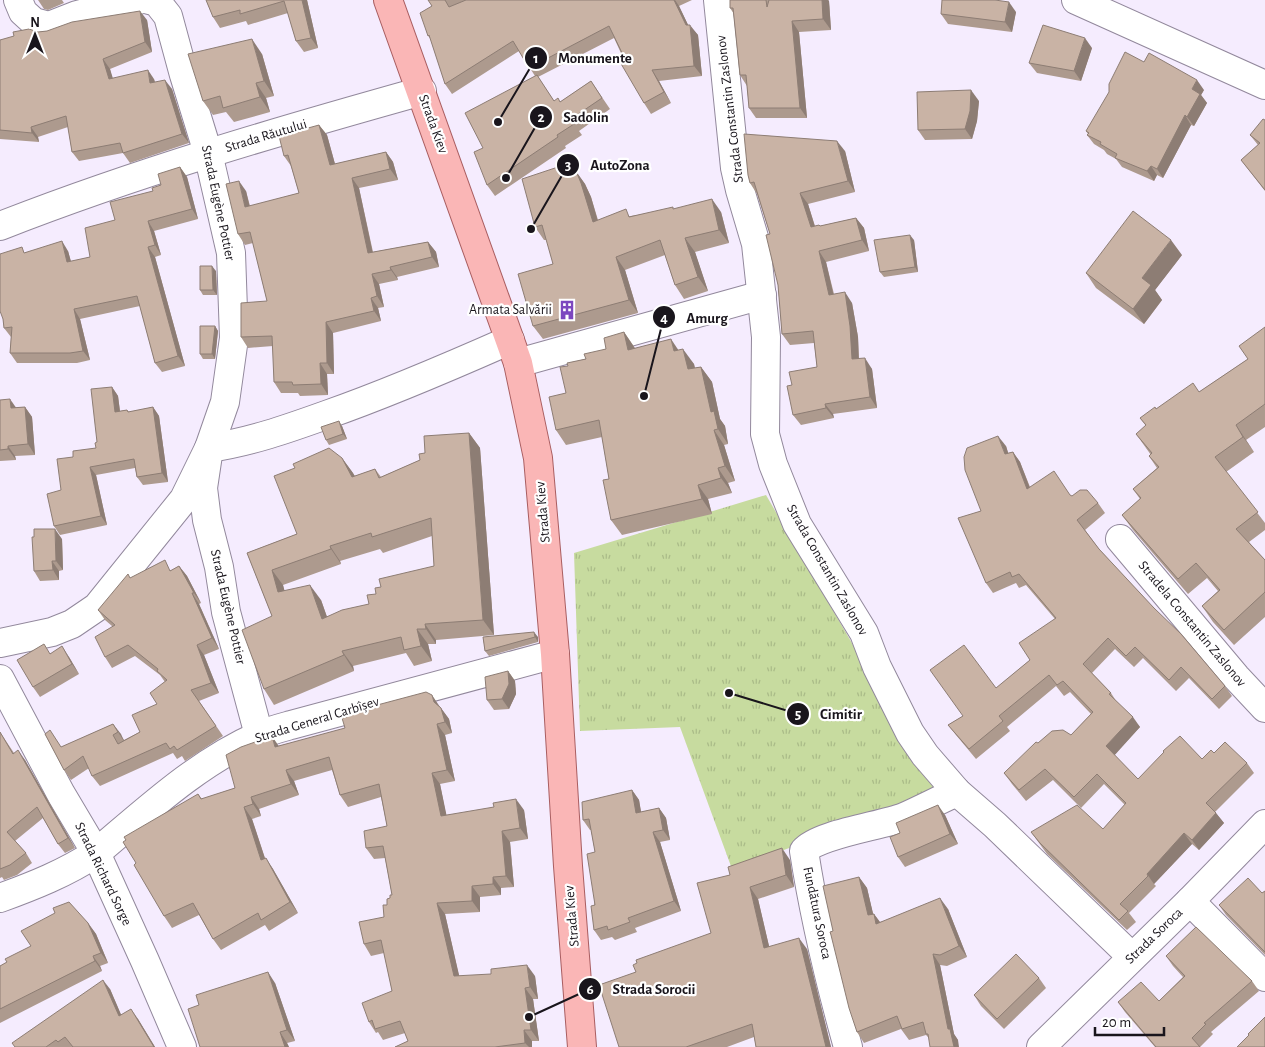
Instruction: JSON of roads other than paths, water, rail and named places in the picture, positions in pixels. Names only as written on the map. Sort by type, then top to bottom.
[{"type":"main road","name":"Strada Kiev","points":[[388,0],[514,352],[538,458],[555,654],[568,866],[582,1047]]},
{"type":"street","points":[[18,0],[22,12],[34,22],[49,26],[77,15],[138,0]]},
{"type":"street","name":"Strada Eugène Pottier","points":[[0,643],[52,632],[72,624],[97,607],[184,499],[209,448],[225,402],[234,338],[231,253],[208,153],[168,16],[157,2],[149,0]]},
{"type":"street","name":"Strada Constantin Zaslonov","points":[[718,0],[735,168],[756,244],[762,294],[766,337],[767,387],[764,419],[765,434],[773,464],[797,524],[864,634],[877,667],[910,733],[925,755],[957,792],[996,825],[1132,957]]},
{"type":"street","points":[[1076,0],[1265,85]]},
{"type":"street","name":"Strada Răutului","points":[[0,226],[72,198],[208,153],[422,91]]},
{"type":"street","points":[[209,448],[267,436],[514,352],[762,294]]},
{"type":"street","name":"Strada Eugène Pottier","points":[[209,448],[203,488],[207,520],[219,567],[226,612],[259,735]]},
{"type":"street","name":"Stradela Сonstantin Zaslonov","points":[[1120,539],[1236,677],[1265,708]]},
{"type":"street","name":"Strada General Carbîșev","points":[[0,898],[61,873],[96,853],[197,772],[259,735],[555,654]]},
{"type":"street","name":"Strada Richard Sorge","points":[[0,680],[61,794],[96,853],[182,1047]]},
{"type":"street","name":"Fundătura Sorocа","points":[[848,1047],[838,1013],[804,851],[808,846],[841,834],[902,817],[957,792]]},
{"type":"street","name":"Strada Soroca","points":[[1055,1042],[1132,957],[1265,824]]},
{"type":"street","points":[[1190,901],[1265,977]]},
{"type":"place","name":"Monumente","points":[[498,122]]},
{"type":"place","name":"Sadolin","points":[[506,178]]},
{"type":"place","name":"AutoZona","points":[[531,229]]},
{"type":"place","name":"Armata Salvării","points":[[567,310]]},
{"type":"place","name":"Amurg","points":[[644,396]]},
{"type":"place","name":"Cimitir","points":[[729,693]]},
{"type":"place","name":"Strada Sorocii","points":[[529,1017]]}]
